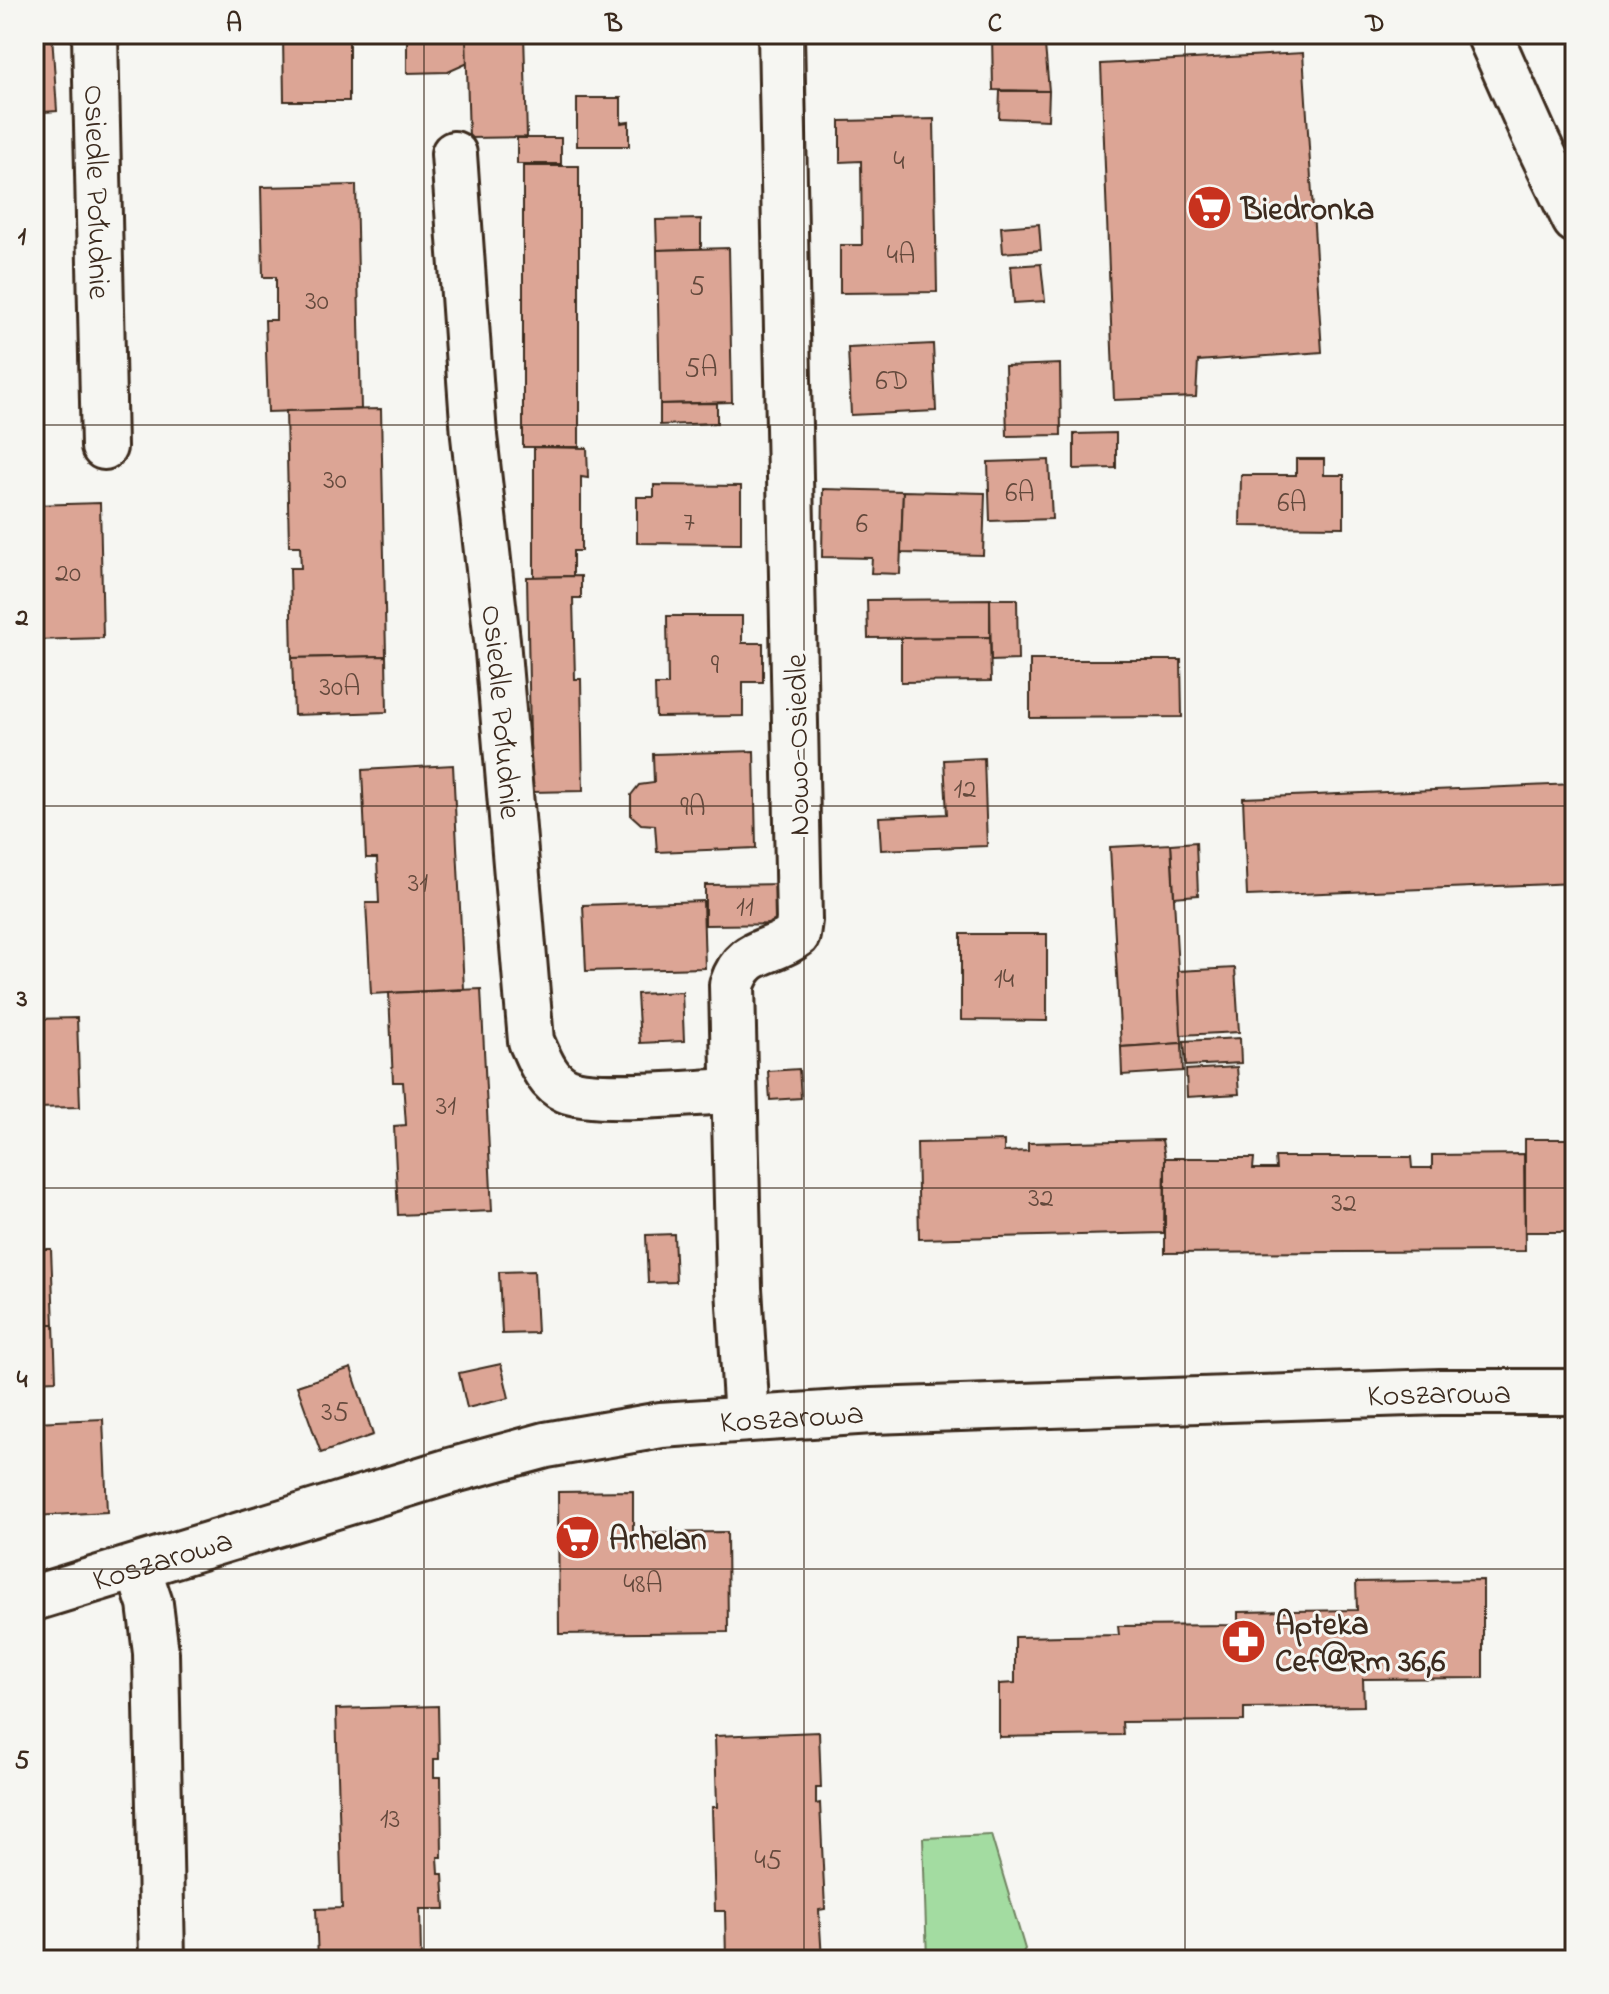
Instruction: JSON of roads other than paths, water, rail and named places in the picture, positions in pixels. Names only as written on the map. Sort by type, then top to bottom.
[{"type":"street","name":"Osiedle Południe","points":[[95,34],[104,447]]},
{"type":"street","name":"Nowo-Osiedle","points":[[747,1419],[739,1288],[732,985],[737,968],[756,953],[787,943],[797,935],[799,920],[781,34]]},
{"type":"street","points":[[1489,34],[1575,220]]},
{"type":"street","name":"Osiedle Południe","points":[[454,154],[474,436],[497,640],[531,1041],[543,1070],[565,1090],[591,1096],[733,1091]]},
{"type":"street","name":"Koszarowa","points":[[34,1598],[450,1471],[546,1445],[661,1425],[872,1411],[1316,1396],[1575,1392]]},
{"type":"street","points":[[138,1568],[150,1604],[156,1653],[162,1960]]},
{"type":"place","name":"Biedronka","points":[[1210,208]]},
{"type":"place","name":"Arhelan","points":[[578,1538]]},
{"type":"place","name":"Apteka Cef@Rm 36,6","points":[[1244,1641]]}]
